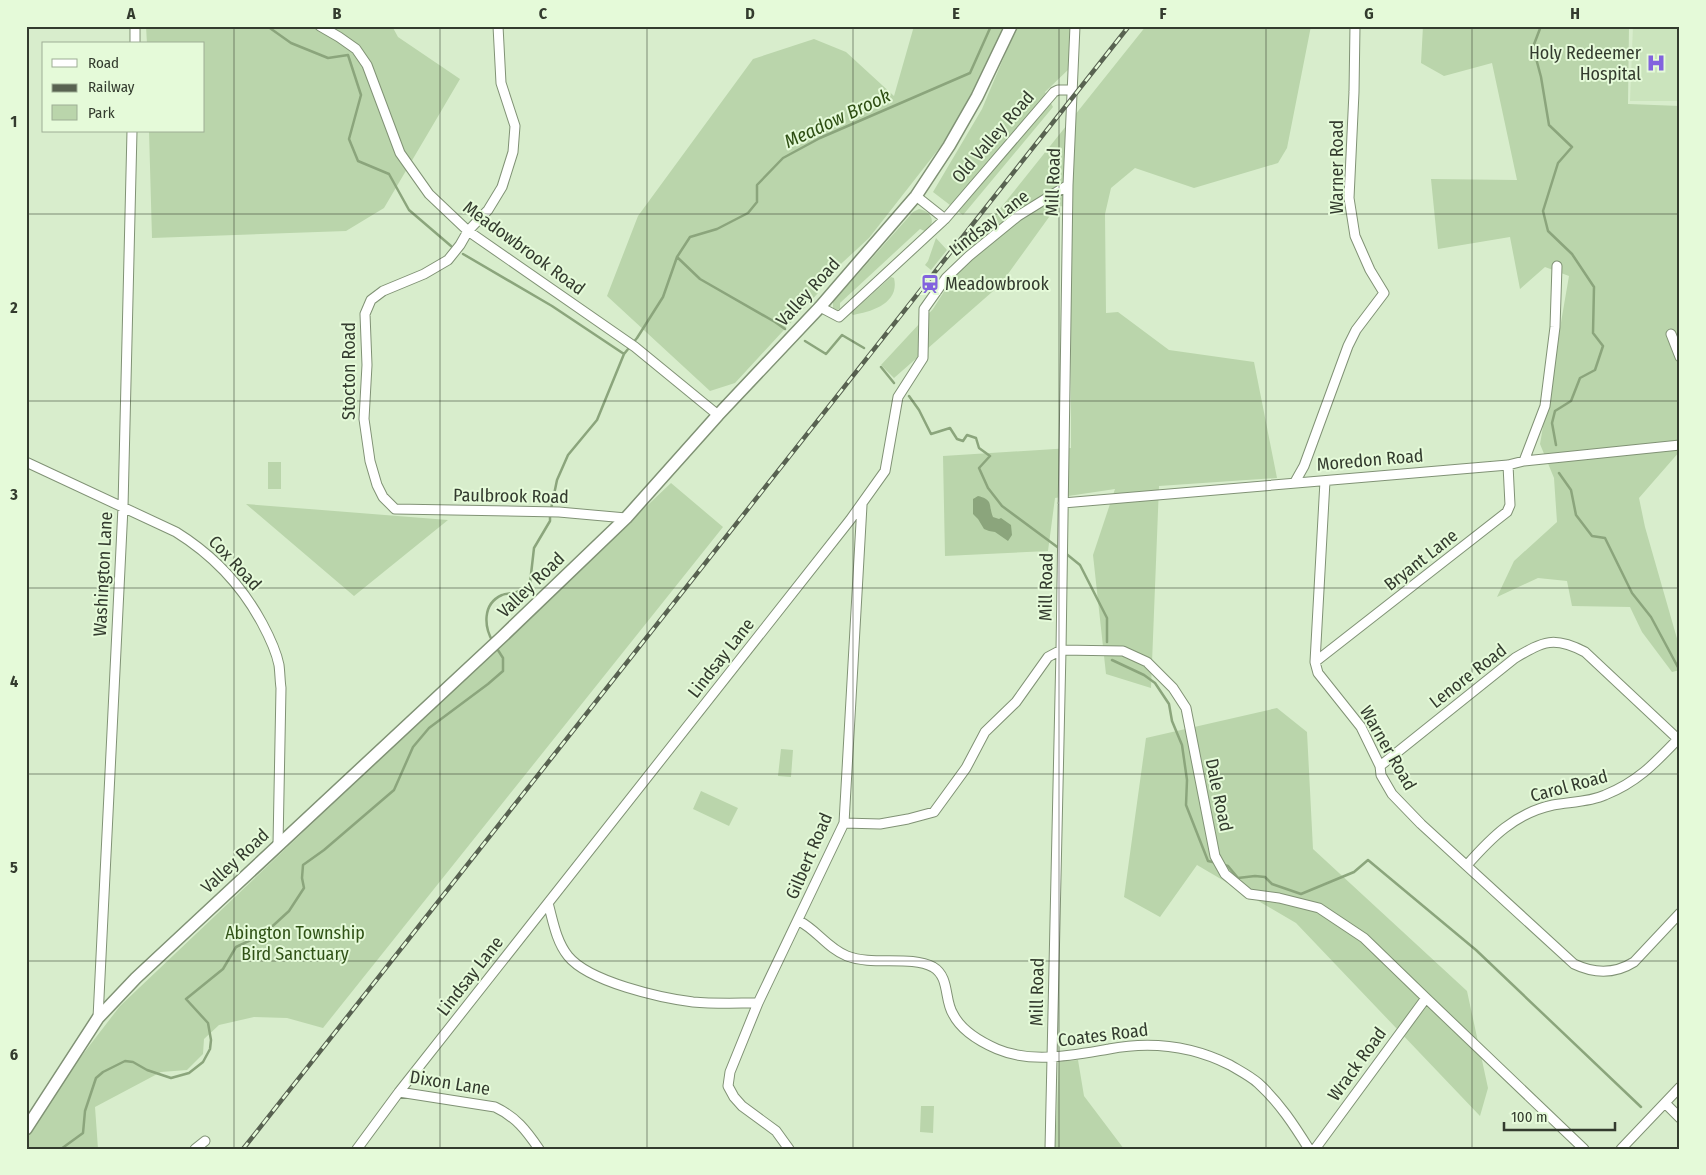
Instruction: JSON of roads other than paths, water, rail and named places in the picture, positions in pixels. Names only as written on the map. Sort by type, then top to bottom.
[{"type":"main road","name":"Valley Road","points":[[26,1128],[98,1018],[136,978],[502,637],[626,518],[718,415],[820,307],[916,196],[949,146],[977,97],[1011,26]]},
{"type":"street","points":[[135,26],[135,42]]},
{"type":"street","name":"Meadowbrook Road","points":[[320,26],[339,36],[356,49],[367,65],[400,153],[430,194],[468,231],[635,347],[718,415]]},
{"type":"street","name":"Stocton Road","points":[[395,509],[383,498],[370,462],[364,419],[367,365],[365,314],[371,300],[383,291],[424,274],[448,260],[468,231],[488,210],[502,187],[513,152],[515,126],[501,82],[501,52],[498,26]]},
{"type":"street","name":"Mill Road","points":[[1050,1149],[1062,650],[1068,186],[1075,26]]},
{"type":"street","name":"Warner Road","points":[[1295,482],[1304,466],[1348,346],[1356,330],[1384,292],[1370,270],[1355,236],[1350,208],[1355,26]]},
{"type":"street","name":"Old Valley Road","points":[[820,307],[840,318],[945,218],[1051,95],[1058,90],[1072,90]]},
{"type":"street","name":"Washington Lane","points":[[98,1018],[123,508],[132,132]]},
{"type":"street","name":"Lindsay Lane","points":[[357,1149],[399,1092],[886,471],[898,397],[923,358],[924,309],[946,278],[969,256],[1018,216],[1068,186]]},
{"type":"street","points":[[916,196],[945,218]]},
{"type":"street","points":[[1524,461],[1545,406],[1555,327],[1557,266]]},
{"type":"street","points":[[1671,334],[1680,358]]},
{"type":"street","name":"Moredon Road","points":[[1063,503],[1508,465],[1524,461],[1680,445]]},
{"type":"street","name":"Cox Road","points":[[26,462],[176,532],[194,543],[236,583],[248,598],[270,639],[279,666],[281,688],[278,845]]},
{"type":"street","name":"Bryant Lane","points":[[1315,662],[1507,512],[1510,505],[1508,465]]},
{"type":"street","points":[[1315,662],[1325,481]]},
{"type":"street","name":"Gilbert Road","points":[[789,1149],[776,1131],[742,1106],[728,1086],[730,1072],[758,1004],[844,823],[862,504]]},
{"type":"street","name":"Paulbrook Road","points":[[395,509],[559,512],[626,518]]},
{"type":"street","name":"Lenore Road","points":[[1380,766],[1515,658],[1538,645],[1554,642],[1568,644],[1585,652],[1679,739]]},
{"type":"street","points":[[844,823],[880,824],[934,812],[966,768],[984,732],[1016,702],[1048,657],[1062,650]]},
{"type":"street","name":"Dale Road","points":[[1062,650],[1123,651],[1147,662],[1173,688],[1186,708],[1215,856],[1225,874],[1249,894],[1279,898],[1319,908],[1364,938],[1584,1149]]},
{"type":"street","name":"Warner Road","points":[[1315,662],[1318,673],[1361,728],[1380,766],[1381,775],[1392,794],[1421,824],[1574,964],[1588,970],[1615,970],[1634,962],[1680,912]]},
{"type":"street","name":"Carol Road","points":[[1467,865],[1494,835],[1508,825],[1536,810],[1603,796],[1622,788],[1651,767],[1679,739]]},
{"type":"street","points":[[548,903],[558,940],[569,958],[587,970],[614,983],[638,991],[694,1002],[758,1004]]},
{"type":"street","name":"Coates Road","points":[[799,921],[812,929],[831,947],[848,956],[870,961],[906,962],[933,967],[943,978],[953,1015],[959,1023],[970,1033],[1008,1053],[1052,1057],[1146,1044],[1169,1046],[1211,1056],[1246,1074],[1258,1083],[1280,1106],[1309,1149]]},
{"type":"street","name":"Wrack Road","points":[[1315,1149],[1426,998]]},
{"type":"street","points":[[1621,1149],[1680,1087]]},
{"type":"street","name":"Dixon Lane","points":[[399,1092],[495,1107],[521,1123],[539,1149]]},
{"type":"street","points":[[1665,1103],[1680,1118]]},
{"type":"street","points":[[195,1149],[205,1141]]},
{"type":"waterway","points":[[267,26],[291,43],[328,58],[348,55],[361,95],[349,139],[358,161],[389,174],[409,210],[451,246]]},
{"type":"waterway","name":"Meadow Brook","points":[[551,509],[557,480],[568,455],[597,420],[624,354],[637,338],[663,297],[677,257],[690,237],[717,229],[748,213],[757,202],[757,185],[783,158],[820,138],[970,73],[991,26]]},
{"type":"waterway","points":[[1541,26],[1533,47],[1541,77],[1549,125],[1572,147],[1558,163],[1543,211],[1548,231],[1572,254],[1594,287],[1593,333],[1603,346],[1595,370],[1580,378],[1571,401],[1555,411],[1552,423],[1556,445]]},
{"type":"waterway","points":[[463,254],[552,306],[624,354]]},
{"type":"waterway","points":[[677,257],[700,279],[785,329]]},
{"type":"waterway","points":[[805,341],[826,354],[842,335],[864,348]]},
{"type":"waterway","points":[[881,367],[894,383]]},
{"type":"waterway","points":[[909,396],[919,410],[931,434],[950,428],[957,439],[963,441],[967,435],[976,438],[979,448],[990,456],[979,468],[988,488],[1002,506],[1060,549]]},
{"type":"waterway","points":[[1559,473],[1571,490],[1576,515],[1592,536],[1605,538],[1632,593],[1651,617],[1680,671]]},
{"type":"waterway","name":"Meadow Brook","points":[[493,642],[488,630],[488,610],[496,599],[504,594],[515,593],[530,583],[534,548],[550,521],[550,515]]},
{"type":"waterway","points":[[1064,552],[1080,565],[1107,618],[1107,642]]},
{"type":"waterway","name":"Meadow Brook","points":[[61,1149],[83,1133],[85,1111],[96,1078],[103,1072],[125,1061],[133,1062],[147,1070],[171,1078],[189,1073],[203,1062],[210,1049],[211,1040],[208,1023],[186,999],[223,969],[236,947],[264,934],[289,911],[304,888],[302,878],[303,865],[324,850],[394,790],[413,747],[429,728],[503,671],[503,658],[496,647]]},
{"type":"waterway","points":[[1112,660],[1144,675],[1155,683],[1169,704],[1172,721],[1182,745],[1187,780],[1186,805],[1208,861],[1217,863]]},
{"type":"waterway","points":[[1224,865],[1228,866],[1238,878],[1265,877],[1272,884],[1301,894],[1354,872],[1368,860],[1476,950],[1641,1107]]},
{"type":"railway","points":[[243,1149],[1129,26]]},
{"type":"place","name":"Holy Redeemer Hospital","points":[[1656,63]]},
{"type":"place","name":"Meadowbrook","points":[[930,284]]},
{"type":"park label","name":"Abington Township Bird Sanctuary","points":[[295,943]]}]
